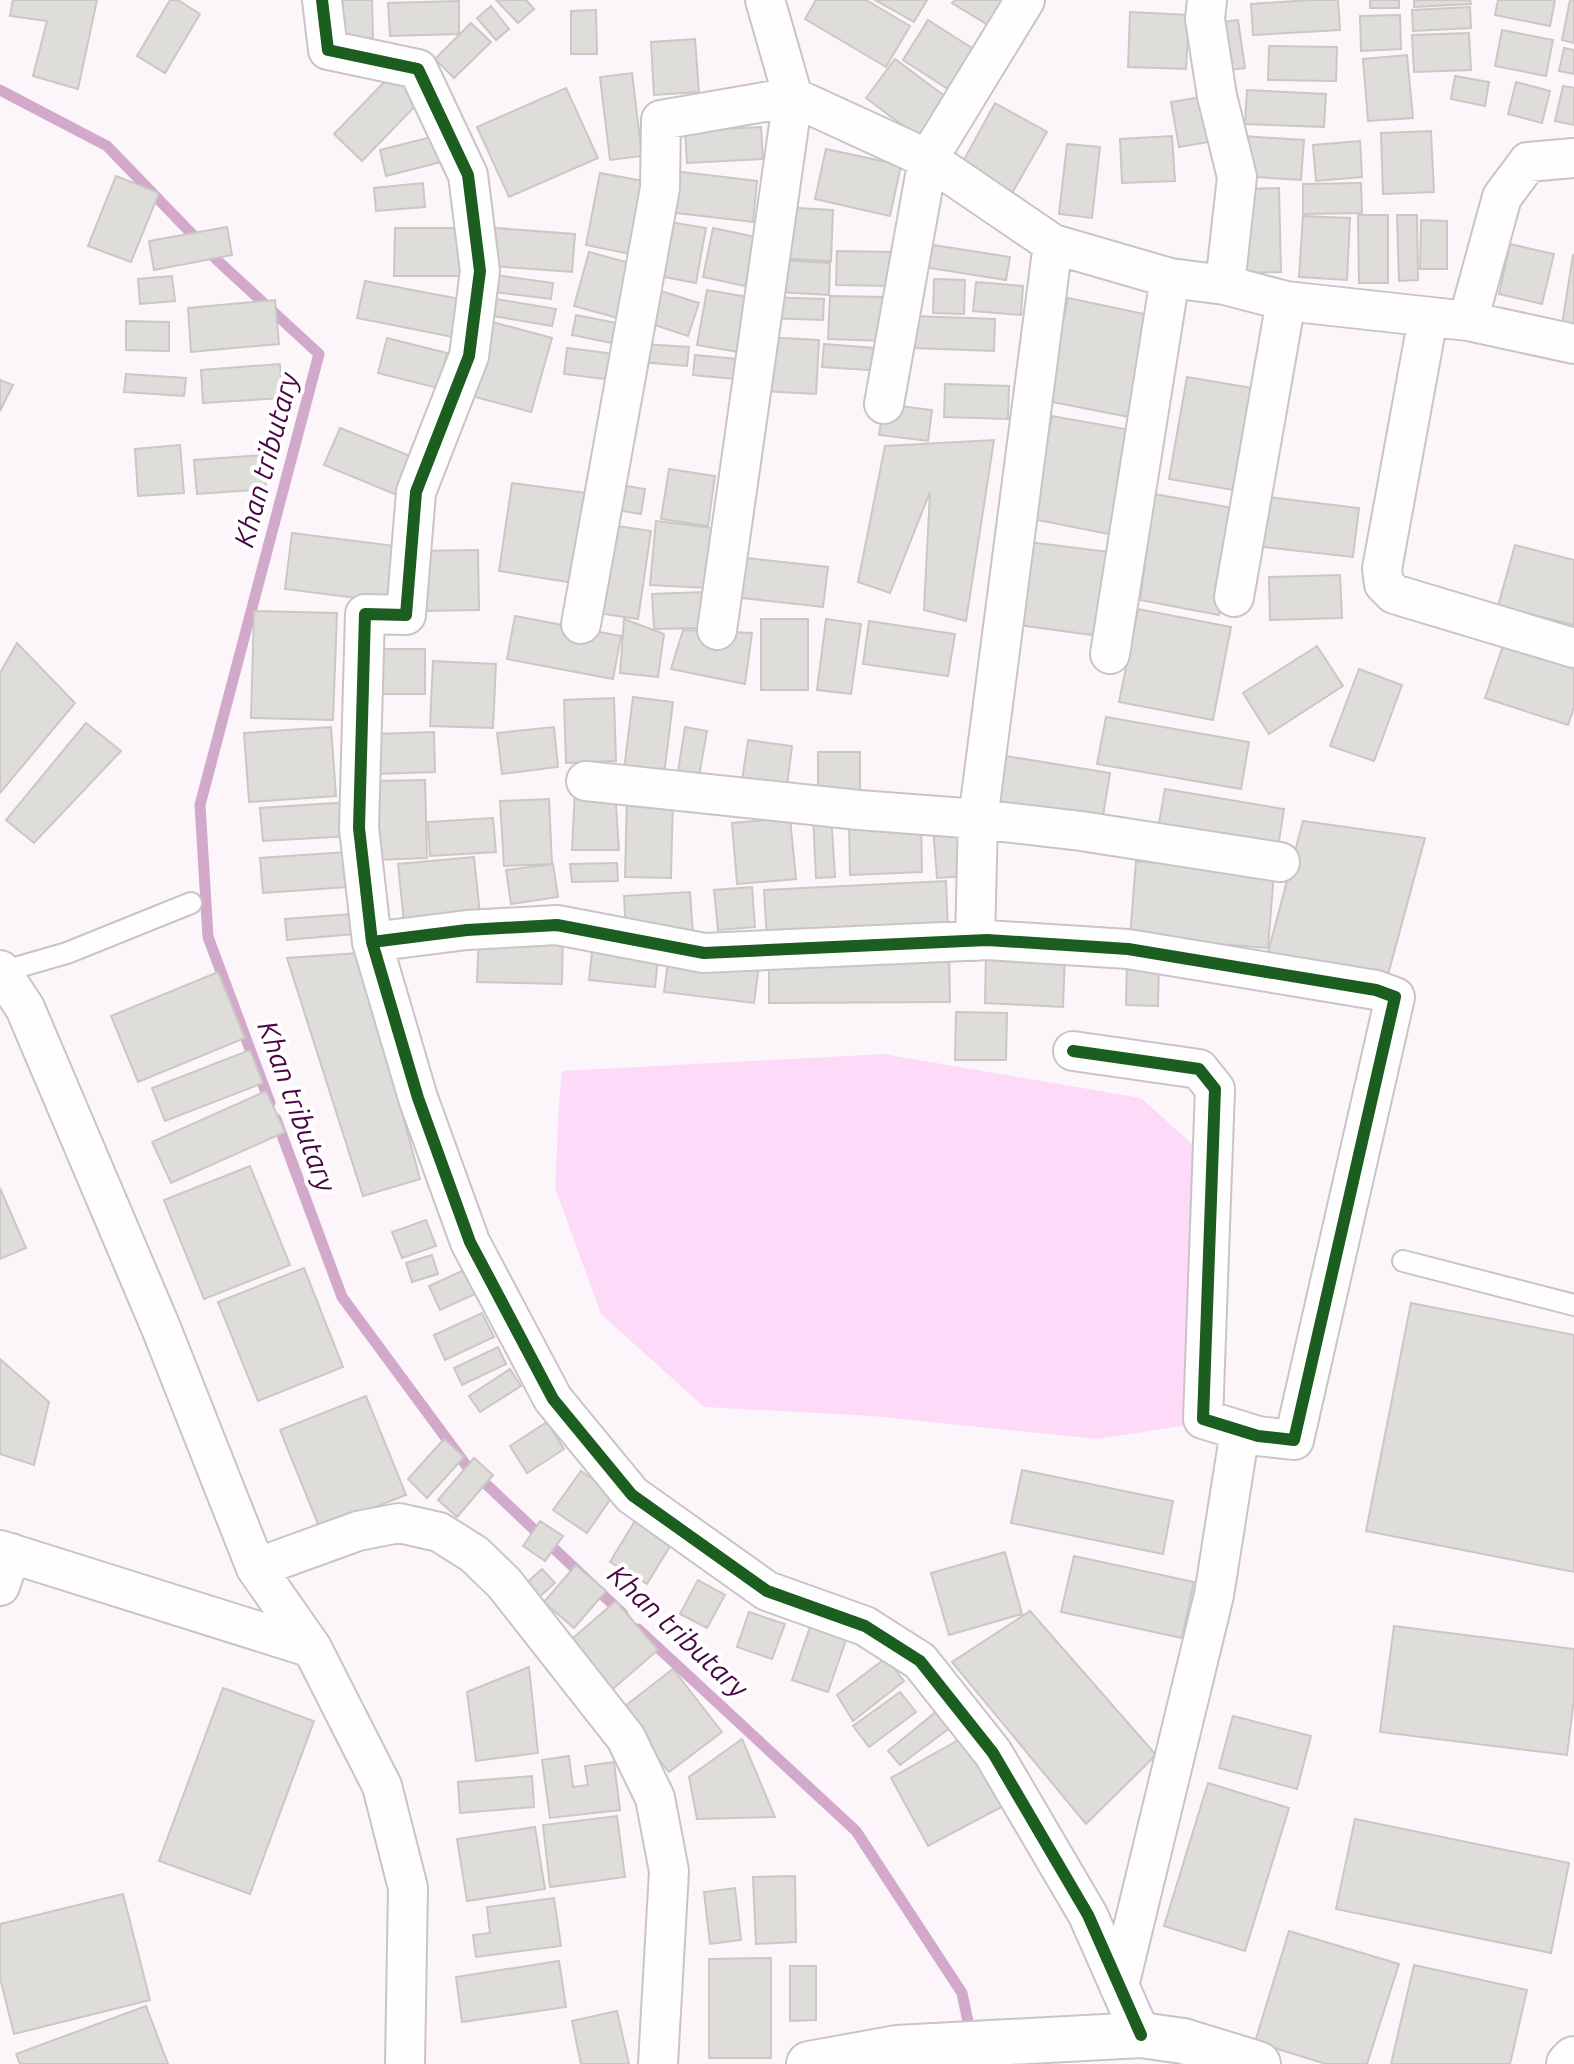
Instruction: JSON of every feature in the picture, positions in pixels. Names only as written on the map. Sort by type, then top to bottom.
[{"type":"main road","points":[[813,2064],[897,2048],[1141,2035],[1183,2041],[1258,2064]]},
{"type":"main road","points":[[1569,2064],[1574,2059]]},
{"type":"street","points":[[322,0],[328,50],[418,69],[468,175],[480,271],[469,356],[416,492],[406,615],[365,614],[359,828],[372,942],[418,1098],[470,1242],[553,1399],[632,1495],[767,1591],[865,1626],[920,1661],[993,1753],[1088,1915],[1141,2035]]},
{"type":"street","points":[[717,630],[793,97],[765,0]]},
{"type":"street","points":[[884,404],[928,159],[1025,0]]},
{"type":"street","points":[[1207,0],[1205,19],[1217,96],[1237,177],[1225,285]]},
{"type":"street","points":[[581,624],[660,188],[661,120],[793,97],[928,159],[1053,244],[1170,278],[1225,285],[1286,301],[1468,321],[1574,344]]},
{"type":"street","points":[[1468,321],[1502,197],[1528,162],[1574,158]]},
{"type":"street","points":[[975,941],[978,819],[1053,244]]},
{"type":"street","points":[[1110,654],[1170,278]]},
{"type":"street","points":[[1234,597],[1286,301]]},
{"type":"street","points":[[1428,318],[1382,569],[1384,584],[1394,594],[1574,648]]},
{"type":"street","points":[[586,781],[859,810],[978,819],[1096,833],[1280,862]]},
{"type":"street","points":[[372,942],[467,930],[557,925],[704,953],[975,941],[1128,949],[1376,990],[1395,997],[1294,1440],[1258,1436],[1203,1419],[1215,1089],[1199,1069],[1073,1051]]},
{"type":"street","points":[[0,971],[25,1008],[161,1328],[256,1568],[312,1648],[382,1786],[408,1888],[405,2064]]},
{"type":"street","points":[[1119,1986],[1214,1595],[1240,1431]]},
{"type":"street","points":[[256,1568],[358,1531],[399,1523],[439,1532],[474,1554],[504,1583],[626,1738],[655,1798],[669,1871],[658,2064]]},
{"type":"street","points":[[4,1563],[312,1648]]},
{"type":"lane","points":[[0,971],[67,953],[191,903]]},
{"type":"lane","points":[[1403,1261],[1574,1305]]},
{"type":"shaded area","points":[[883,1054],[1141,1098],[1213,1163],[1189,1425],[1097,1439],[872,1416],[704,1407],[601,1314],[555,1188],[562,1071]]},
{"type":"building","points":[[13,0],[97,0],[78,89],[33,76],[47,21],[10,16]]},
{"type":"building","points":[[170,0],[178,0],[200,14],[165,73],[137,56]]},
{"type":"building","points":[[332,0],[372,0],[373,38],[333,38]]},
{"type":"building","points":[[496,0],[526,0],[534,9],[518,23]]},
{"type":"building","points":[[816,0],[866,0],[910,26],[886,67],[805,19]]},
{"type":"building","points":[[875,0],[927,0],[914,22]]},
{"type":"building","points":[[955,0],[1010,0],[993,28],[952,3]]},
{"type":"building","points":[[1338,0],[1340,30],[1253,35],[1251,4]]},
{"type":"building","points":[[1370,0],[1399,0],[1399,8],[1370,8]]},
{"type":"building","points":[[1414,0],[1470,0],[1471,4],[1414,7]]},
{"type":"building","points":[[1498,0],[1555,0],[1550,26],[1495,15]]},
{"type":"building","points":[[1570,0],[1574,0],[1574,43],[1562,40]]},
{"type":"building","points":[[459,1],[459,34],[390,36],[388,3]]},
{"type":"building","points":[[491,6],[509,29],[496,40],[477,18]]},
{"type":"building","points":[[1470,7],[1471,28],[1413,31],[1412,10]]},
{"type":"building","points":[[596,10],[597,54],[571,54],[571,11]]},
{"type":"building","points":[[1130,12],[1189,15],[1186,69],[1128,67]]},
{"type":"building","points":[[1400,15],[1401,49],[1361,51],[1360,16]]},
{"type":"building","points":[[928,20],[980,53],[954,93],[903,60]]},
{"type":"building","points":[[1238,20],[1245,68],[1219,71],[1213,23]]},
{"type":"building","points":[[471,23],[491,42],[454,78],[435,59]]},
{"type":"building","points":[[1502,30],[1553,40],[1546,76],[1495,66]]},
{"type":"building","points":[[1469,33],[1471,70],[1414,72],[1412,35]]},
{"type":"building","points":[[695,39],[699,92],[654,95],[651,42]]},
{"type":"building","points":[[1269,46],[1337,47],[1336,81],[1268,80]]},
{"type":"building","points":[[1564,48],[1574,50],[1574,74],[1559,71]]},
{"type":"building","points":[[1407,55],[1413,118],[1368,121],[1363,59]]},
{"type":"building","points":[[895,59],[950,100],[921,139],[866,98]]},
{"type":"building","points":[[632,73],[642,156],[610,160],[600,77]]},
{"type":"building","points":[[392,74],[420,101],[362,161],[334,134]]},
{"type":"building","points":[[1455,76],[1489,82],[1485,106],[1451,99]]},
{"type":"building","points":[[1516,82],[1550,91],[1542,123],[1508,114]]},
{"type":"building","points":[[1563,86],[1574,88],[1574,125],[1555,121]]},
{"type":"building","points":[[566,88],[598,158],[509,197],[477,127]]},
{"type":"building","points":[[1247,90],[1326,94],[1324,127],[1245,124]]},
{"type":"building","points":[[1202,97],[1209,142],[1179,147],[1171,102]]},
{"type":"building","points":[[995,103],[1047,132],[1011,195],[960,167]]},
{"type":"building","points":[[761,127],[763,159],[687,163],[685,131]]},
{"type":"building","points":[[1431,131],[1434,192],[1383,194],[1381,133]]},
{"type":"building","points":[[439,135],[445,161],[386,176],[380,150]]},
{"type":"building","points":[[1172,136],[1175,181],[1122,183],[1120,139]]},
{"type":"building","points":[[1243,136],[1304,140],[1301,180],[1240,176]]},
{"type":"building","points":[[1360,141],[1362,177],[1316,181],[1313,145]]},
{"type":"building","points":[[1067,144],[1100,147],[1092,218],[1059,214]]},
{"type":"building","points":[[826,149],[901,165],[890,216],[815,199]]},
{"type":"building","points":[[673,171],[757,181],[753,222],[668,212]]},
{"type":"building","points":[[600,173],[649,182],[635,255],[586,245]]},
{"type":"building","points":[[116,176],[159,193],[131,262],[88,246]]},
{"type":"building","points":[[423,183],[425,207],[376,211],[374,188]]},
{"type":"building","points":[[1361,183],[1362,213],[1303,214],[1303,184]]},
{"type":"building","points":[[1279,188],[1281,272],[1242,273],[1239,189]]},
{"type":"building","points":[[779,207],[833,210],[831,261],[776,258]]},
{"type":"building","points":[[1358,215],[1388,215],[1388,283],[1359,283]]},
{"type":"building","points":[[1397,215],[1417,215],[1418,280],[1399,281]]},
{"type":"building","points":[[1303,216],[1350,218],[1347,280],[1299,277]]},
{"type":"building","points":[[1421,220],[1447,221],[1447,269],[1420,269]]},
{"type":"building","points":[[664,221],[706,228],[696,283],[654,275]]},
{"type":"building","points":[[227,227],[232,255],[154,270],[149,241]]},
{"type":"building","points":[[395,228],[471,228],[471,276],[394,276]]},
{"type":"building","points":[[495,228],[575,234],[572,272],[493,266]]},
{"type":"building","points":[[713,228],[756,237],[745,286],[703,277]]},
{"type":"building","points":[[927,244],[1010,257],[1006,280],[923,267]]},
{"type":"building","points":[[1510,244],[1554,254],[1542,304],[1499,294]]},
{"type":"building","points":[[837,251],[893,252],[892,286],[836,285]]},
{"type":"building","points":[[589,252],[633,264],[618,318],[574,306]]},
{"type":"building","points":[[1574,255],[1574,327],[1562,325]]},
{"type":"building","points":[[778,260],[830,263],[829,295],[777,292]]},
{"type":"building","points":[[495,275],[553,283],[551,299],[493,292]]},
{"type":"building","points":[[172,276],[175,301],[140,304],[138,279]]},
{"type":"building","points":[[934,279],[965,280],[964,314],[933,313]]},
{"type":"building","points":[[365,281],[460,299],[453,337],[357,318]]},
{"type":"building","points":[[976,282],[1023,286],[1021,315],[973,311]]},
{"type":"building","points":[[648,287],[699,303],[688,336],[637,319]]},
{"type":"building","points":[[707,290],[760,299],[750,354],[697,345]]},
{"type":"building","points":[[830,296],[886,297],[884,341],[828,339]]},
{"type":"building","points":[[766,297],[824,299],[823,320],[765,318]]},
{"type":"building","points":[[1068,298],[1149,315],[1129,417],[1047,401]]},
{"type":"building","points":[[496,299],[556,309],[552,326],[493,316]]},
{"type":"building","points":[[275,300],[279,344],[191,352],[188,308]]},
{"type":"building","points":[[576,315],[621,324],[617,344],[572,335]]},
{"type":"building","points":[[913,316],[995,319],[994,351],[912,348]]},
{"type":"building","points":[[126,321],[169,322],[169,351],[126,350]]},
{"type":"building","points":[[489,321],[552,338],[531,412],[468,395]]},
{"type":"building","points":[[763,337],[819,340],[816,394],[760,391]]},
{"type":"building","points":[[387,338],[447,353],[438,388],[378,373]]},
{"type":"building","points":[[642,344],[689,347],[687,366],[640,362]]},
{"type":"building","points":[[824,344],[887,349],[885,371],[822,367]]},
{"type":"building","points":[[567,348],[616,354],[612,380],[564,374]]},
{"type":"building","points":[[695,355],[748,360],[746,380],[693,375]]},
{"type":"building","points":[[280,364],[282,398],[203,403],[201,370]]},
{"type":"building","points":[[126,374],[186,378],[184,396],[124,392]]},
{"type":"building","points":[[1187,377],[1258,389],[1240,491],[1169,479]]},
{"type":"building","points":[[0,380],[13,385],[0,411]]},
{"type":"building","points":[[945,384],[1009,386],[1008,419],[944,417]]},
{"type":"building","points":[[884,404],[932,410],[928,441],[879,435]]},
{"type":"building","points":[[1052,416],[1125,429],[1114,535],[1033,519]]},
{"type":"building","points":[[340,428],[413,457],[397,495],[324,465]]},
{"type":"building","points":[[994,440],[966,621],[924,610],[930,492],[890,593],[858,582],[885,446]]},
{"type":"building","points":[[180,445],[184,493],[138,496],[135,449]]},
{"type":"building","points":[[264,455],[266,489],[197,494],[194,460]]},
{"type":"building","points":[[669,469],[715,476],[708,526],[661,519]]},
{"type":"building","points":[[512,483],[587,493],[574,583],[499,571]]},
{"type":"building","points":[[614,484],[645,489],[641,514],[611,509]]},
{"type":"building","points":[[1154,494],[1239,509],[1219,615],[1140,600]]},
{"type":"building","points":[[1259,496],[1359,508],[1353,557],[1254,546]]},
{"type":"building","points":[[656,521],[712,528],[709,588],[650,585]]},
{"type":"building","points":[[604,524],[651,531],[638,619],[591,612]]},
{"type":"building","points":[[292,533],[395,546],[388,602],[285,589]]},
{"type":"building","points":[[1020,541],[1110,552],[1100,636],[1010,624]]},
{"type":"building","points":[[1515,545],[1574,560],[1574,625],[1498,606]]},
{"type":"building","points":[[478,550],[479,610],[415,611],[415,551]]},
{"type":"building","points":[[738,557],[828,567],[823,607],[734,597]]},
{"type":"building","points":[[1340,575],[1342,618],[1270,620],[1269,577]]},
{"type":"building","points":[[704,592],[705,628],[654,629],[652,594]]},
{"type":"building","points":[[1138,609],[1231,627],[1213,720],[1119,702]]},
{"type":"building","points":[[254,611],[337,613],[333,720],[251,718]]},
{"type":"building","points":[[515,616],[621,636],[613,679],[507,659]]},
{"type":"building","points":[[624,619],[664,634],[658,677],[620,673]]},
{"type":"building","points":[[761,619],[808,619],[808,690],[761,690]]},
{"type":"building","points":[[826,619],[861,624],[851,694],[817,690]]},
{"type":"building","points":[[869,621],[955,634],[948,676],[863,664]]},
{"type":"building","points":[[683,630],[752,633],[745,684],[671,669]]},
{"type":"building","points":[[17,643],[75,703],[0,793],[0,673]]},
{"type":"building","points":[[1504,643],[1574,665],[1574,707],[1568,725],[1485,698]]},
{"type":"building","points":[[1317,646],[1343,686],[1269,734],[1243,693]]},
{"type":"building","points":[[380,649],[425,649],[425,694],[379,694]]},
{"type":"building","points":[[433,661],[496,664],[493,728],[430,726]]},
{"type":"building","points":[[1359,669],[1402,685],[1374,761],[1330,746]]},
{"type":"building","points":[[633,697],[673,702],[664,775],[624,770]]},
{"type":"building","points":[[614,698],[616,761],[566,763],[564,700]]},
{"type":"building","points":[[1106,717],[1249,742],[1241,789],[1097,764]]},
{"type":"building","points":[[86,723],[121,751],[34,843],[6,820]]},
{"type":"building","points":[[331,727],[336,796],[249,802],[244,733]]},
{"type":"building","points":[[554,727],[558,767],[502,774],[497,733]]},
{"type":"building","points":[[685,727],[707,731],[698,782],[677,778]]},
{"type":"building","points":[[434,732],[435,772],[376,774],[375,734]]},
{"type":"building","points":[[748,740],[792,746],[786,794],[741,788]]},
{"type":"building","points":[[818,752],[860,752],[860,800],[818,800]]},
{"type":"building","points":[[1000,755],[1110,773],[1101,828],[990,810]]},
{"type":"building","points":[[425,780],[427,858],[374,860],[372,781]]},
{"type":"building","points":[[1165,789],[1284,809],[1277,854],[1157,834]]},
{"type":"building","points":[[575,791],[615,791],[619,850],[572,850]]},
{"type":"building","points":[[627,796],[673,797],[671,878],[625,877]]},
{"type":"building","points":[[549,799],[552,864],[504,866],[500,801]]},
{"type":"building","points":[[349,802],[351,836],[263,841],[260,808]]},
{"type":"building","points":[[831,815],[835,877],[816,878],[813,816]]},
{"type":"building","points":[[493,818],[496,852],[430,856],[428,822]]},
{"type":"building","points":[[790,818],[796,879],[737,884],[732,823]]},
{"type":"building","points":[[1303,821],[1425,838],[1386,982],[1267,956]]},
{"type":"building","points":[[921,822],[922,872],[850,875],[849,823]]},
{"type":"building","points":[[961,826],[966,876],[937,878],[933,829]]},
{"type":"building","points":[[346,852],[348,887],[263,893],[260,858]]},
{"type":"building","points":[[474,857],[481,924],[405,931],[398,864]]},
{"type":"building","points":[[1136,861],[1274,873],[1268,948],[1130,937]]},
{"type":"building","points":[[617,863],[618,881],[572,882],[570,864]]},
{"type":"building","points":[[553,864],[558,897],[511,904],[506,870]]},
{"type":"building","points":[[946,881],[948,930],[767,939],[764,890]]},
{"type":"building","points":[[752,887],[755,927],[718,930],[714,890]]},
{"type":"building","points":[[690,892],[693,933],[626,937],[624,896]]},
{"type":"building","points":[[352,914],[354,934],[287,940],[285,919]]},
{"type":"building","points":[[479,932],[563,934],[562,984],[477,982]]},
{"type":"building","points":[[593,943],[659,950],[655,987],[589,980]]},
{"type":"building","points":[[986,951],[1065,954],[1063,1007],[985,1003]]},
{"type":"building","points":[[949,952],[950,1002],[769,1003],[769,953]]},
{"type":"building","points":[[359,953],[420,1179],[363,1196],[287,958]]},
{"type":"building","points":[[669,954],[759,966],[754,1003],[664,992]]},
{"type":"building","points":[[1127,960],[1159,961],[1158,1006],[1126,1005]]},
{"type":"building","points":[[218,972],[245,1038],[138,1082],[111,1016]]},
{"type":"building","points":[[956,1012],[1007,1013],[1006,1060],[955,1060]]},
{"type":"building","points":[[250,1050],[263,1083],[165,1121],[152,1088]]},
{"type":"building","points":[[266,1091],[285,1132],[171,1183],[152,1142]]},
{"type":"building","points":[[250,1166],[290,1265],[204,1299],[164,1200]]},
{"type":"building","points":[[0,1188],[26,1248],[0,1259]]},
{"type":"building","points":[[426,1220],[436,1246],[402,1258],[392,1232]]},
{"type":"building","points":[[432,1255],[438,1274],[412,1282],[406,1263]]},
{"type":"building","points":[[473,1266],[484,1290],[440,1310],[429,1286]]},
{"type":"building","points":[[304,1268],[343,1367],[258,1401],[218,1302]]},
{"type":"building","points":[[1411,1303],[1574,1335],[1574,1572],[1366,1531]]},
{"type":"building","points":[[482,1313],[494,1337],[445,1360],[434,1335]]},
{"type":"building","points":[[498,1347],[506,1364],[462,1385],[454,1368]]},
{"type":"building","points":[[0,1359],[49,1402],[34,1465],[0,1454]]},
{"type":"building","points":[[510,1369],[521,1386],[480,1412],[469,1396]]},
{"type":"building","points":[[366,1396],[406,1495],[320,1529],[280,1430]]},
{"type":"building","points":[[547,1422],[564,1449],[527,1473],[510,1446]]},
{"type":"building","points":[[444,1439],[464,1457],[427,1498],[408,1479]]},
{"type":"building","points":[[474,1458],[493,1475],[457,1517],[438,1500]]},
{"type":"building","points":[[1022,1470],[1173,1501],[1163,1554],[1011,1523]]},
{"type":"building","points":[[581,1471],[614,1494],[587,1533],[553,1510]]},
{"type":"building","points":[[638,1516],[675,1538],[647,1584],[610,1562]]},
{"type":"building","points":[[540,1521],[563,1536],[545,1561],[523,1546]]},
{"type":"building","points":[[1005,1552],[1022,1614],[949,1635],[931,1573]]},
{"type":"building","points":[[1074,1556],[1194,1582],[1182,1638],[1061,1612]]},
{"type":"building","points":[[576,1565],[606,1591],[574,1628],[544,1602]]},
{"type":"building","points":[[542,1569],[555,1583],[538,1598],[525,1584]]},
{"type":"building","points":[[698,1580],[725,1595],[707,1628],[680,1614]]},
{"type":"building","points":[[616,1601],[658,1650],[608,1693],[566,1644]]},
{"type":"building","points":[[1030,1611],[1156,1755],[1086,1824],[952,1662]]},
{"type":"building","points":[[749,1612],[785,1624],[772,1659],[737,1647]]},
{"type":"building","points":[[814,1615],[850,1628],[828,1692],[792,1680]]},
{"type":"building","points":[[1394,1626],[1574,1649],[1574,1698],[1567,1755],[1380,1732]]},
{"type":"building","points":[[886,1658],[904,1681],[853,1721],[837,1695]]},
{"type":"building","points":[[529,1667],[538,1753],[476,1761],[467,1692]]},
{"type":"building","points":[[673,1669],[722,1732],[669,1772],[620,1710]]},
{"type":"building","points":[[223,1688],[314,1721],[250,1894],[159,1861]]},
{"type":"building","points":[[900,1692],[916,1712],[869,1747],[853,1726]]},
{"type":"building","points":[[937,1711],[951,1727],[900,1765],[888,1751]]},
{"type":"building","points":[[1233,1716],[1311,1736],[1297,1789],[1219,1768]]},
{"type":"building","points":[[969,1734],[1007,1804],[928,1846],[891,1778]]},
{"type":"building","points":[[742,1739],[775,1817],[697,1819],[689,1777]]},
{"type":"building","points":[[569,1756],[573,1787],[588,1785],[585,1766],[614,1762],[620,1810],[550,1818],[542,1760]]},
{"type":"building","points":[[532,1776],[534,1807],[460,1813],[458,1782]]},
{"type":"building","points":[[1208,1783],[1289,1808],[1245,1951],[1164,1926]]},
{"type":"building","points":[[617,1816],[625,1877],[550,1887],[543,1825]]},
{"type":"building","points":[[1355,1819],[1569,1863],[1551,1953],[1336,1909]]},
{"type":"building","points":[[535,1827],[545,1889],[467,1901],[457,1839]]},
{"type":"building","points":[[795,1876],[796,1942],[756,1944],[753,1877]]},
{"type":"building","points":[[735,1888],[741,1940],[710,1944],[704,1892]]},
{"type":"building","points":[[123,1894],[150,2000],[14,2034],[0,1978],[0,1924]]},
{"type":"building","points":[[554,1898],[561,1946],[476,1957],[473,1935],[490,1933],[487,1907]]},
{"type":"building","points":[[1289,1931],[1399,1964],[1367,2064],[1326,2064],[1255,2042]]},
{"type":"building","points":[[771,1958],[771,2058],[709,2058],[709,1959]]},
{"type":"building","points":[[559,1961],[566,2007],[462,2022],[456,1977]]},
{"type":"building","points":[[1414,1965],[1527,1990],[1510,2064],[1391,2064]]},
{"type":"building","points":[[790,1966],[816,1966],[816,2020],[790,2021]]},
{"type":"building","points":[[146,2006],[168,2064],[20,2064],[16,2054]]},
{"type":"building","points":[[617,2011],[629,2064],[581,2064],[572,2021]]},
{"type":"waterway","name":"Khan tributary","points":[[0,90],[107,146],[218,261],[319,354],[200,805],[208,937],[270,1103]]},
{"type":"waterway","name":"Khan tributary","points":[[276,1119],[342,1297],[466,1465],[623,1614]]},
{"type":"waterway","name":"Khan tributary","points":[[638,1629],[856,1831],[962,1993],[971,2036]]},
{"type":"cycle path","points":[[322,0],[328,50],[418,69],[468,175],[480,271],[469,356],[416,492],[406,615],[365,614],[359,828],[372,942],[418,1098],[470,1242],[553,1399],[632,1495],[767,1591],[865,1626],[920,1661],[993,1753],[1088,1915],[1141,2035]]},
{"type":"cycle path","points":[[372,942],[467,930],[557,925],[704,953],[987,940],[1128,949],[1376,990],[1395,997],[1294,1440],[1258,1436],[1203,1419],[1215,1089],[1199,1069],[1073,1051]]}]
